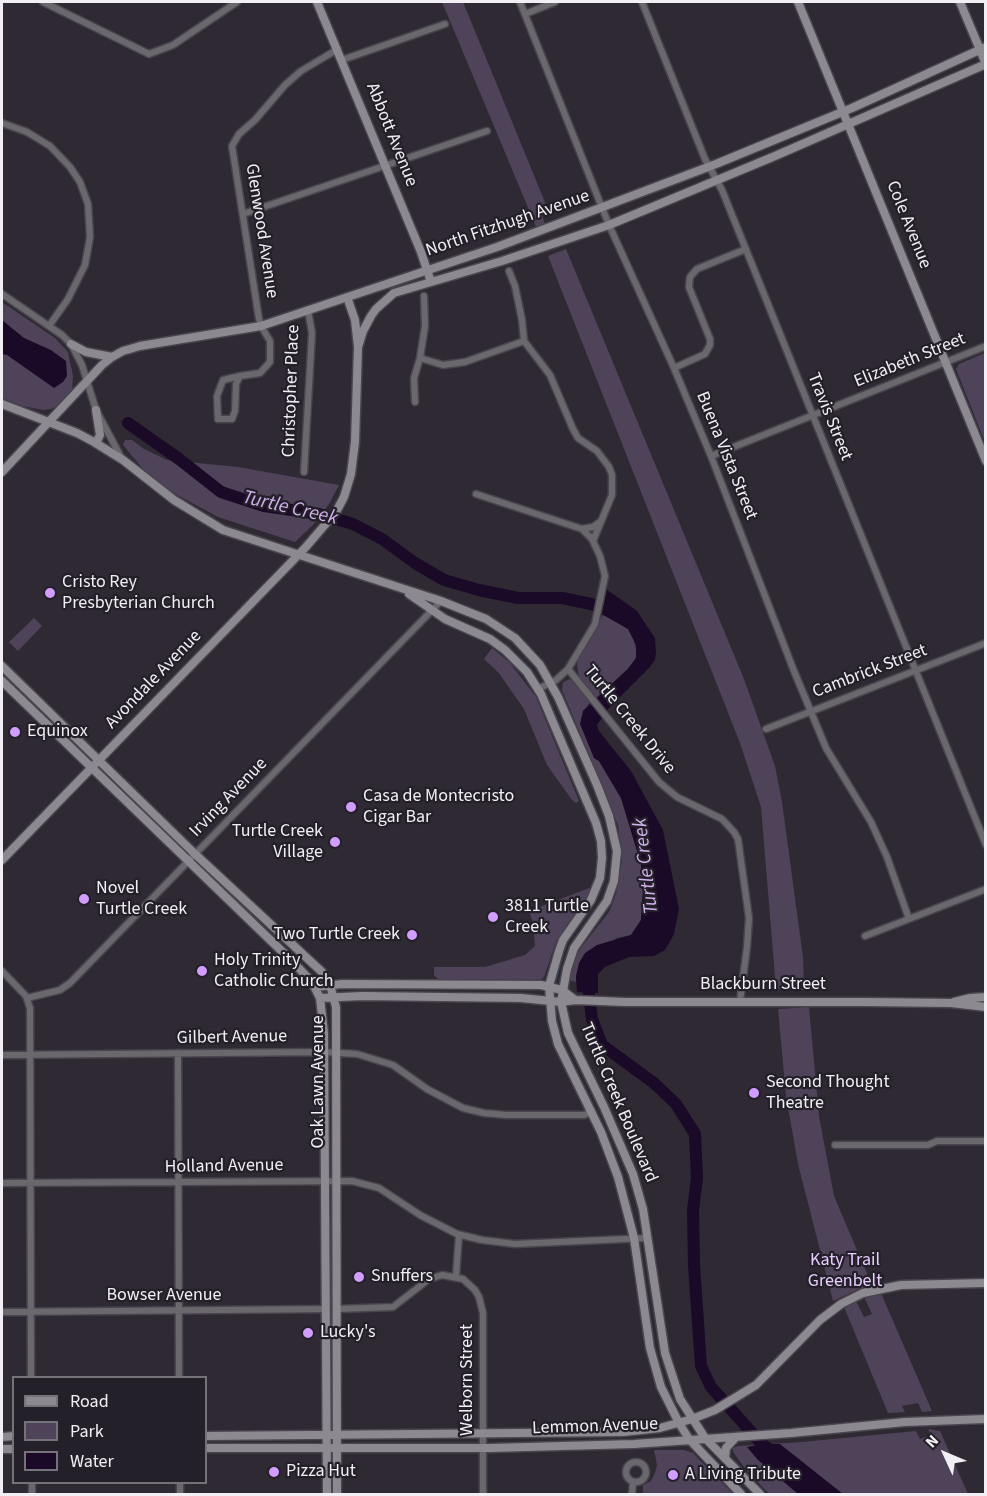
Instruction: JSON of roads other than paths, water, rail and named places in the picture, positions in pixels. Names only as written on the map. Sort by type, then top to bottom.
[{"type":"main road","name":"Abbott Avenue","points":[[317,2],[432,282]]},
{"type":"main road","name":"Cole Avenue","points":[[798,2],[986,461]]},
{"type":"main road","points":[[960,2],[982,49],[986,64]]},
{"type":"main road","name":"North Fitzhugh Avenue","points":[[2,472],[87,380],[112,357],[140,346],[261,326],[497,247],[709,167],[843,112],[982,49]]},
{"type":"main road","name":"North Fitzhugh Avenue","points":[[394,293],[502,261],[609,225],[717,181],[986,64]]},
{"type":"main road","points":[[497,247],[502,261]]},
{"type":"main road","name":"Avondale Avenue","points":[[358,347],[370,316],[394,293]]},
{"type":"main road","name":"Avondale Avenue","points":[[2,860],[302,551],[340,505],[348,486],[354,455],[358,347],[355,320],[346,297]]},
{"type":"main road","points":[[71,344],[86,352],[112,357]]},
{"type":"main road","points":[[2,404],[77,433],[126,463]]},
{"type":"main road","points":[[96,410],[100,435],[96,443]]},
{"type":"main road","name":"Turtle Creek Boulevard","points":[[126,463],[174,500],[223,530],[302,551],[486,619],[526,649],[551,682],[603,801],[616,842],[617,861],[608,902],[574,948],[562,990],[561,1002],[572,1043],[604,1107],[633,1174],[643,1209],[665,1353],[680,1399],[705,1438],[760,1494]]},
{"type":"main road","name":"Turtle Creek Boulevard","points":[[404,590],[431,611],[489,639],[515,660],[538,689],[590,806],[601,841],[600,878],[591,900],[563,940],[549,986],[552,1021],[558,1044],[591,1112],[618,1178],[634,1238],[646,1323],[657,1376],[689,1439],[741,1494]]},
{"type":"main road","points":[[489,639],[498,626]]},
{"type":"main road","name":"Oak Lawn Avenue","points":[[2,666],[195,855],[322,972],[330,985],[336,1008],[337,1494]]},
{"type":"main road","points":[[2,681],[10,674]]},
{"type":"main road","name":"Oak Lawn Avenue","points":[[2,681],[316,987],[320,998],[324,1052],[327,1494]]},
{"type":"main road","points":[[590,806],[603,801]]},
{"type":"main road","points":[[255,926],[263,918]]},
{"type":"main road","points":[[316,987],[330,985],[549,986],[562,990],[575,1000]]},
{"type":"main road","points":[[425,985],[425,997]]},
{"type":"main road","name":"Blackburn Street","points":[[320,998],[333,996],[521,999],[561,1002],[575,1000],[951,1003],[986,1007]]},
{"type":"main road","name":"Blackburn Street","points":[[951,1003],[986,997]]},
{"type":"main road","points":[[591,1112],[604,1107]]},
{"type":"main road","name":"Lemmon Avenue","points":[[207,1436],[623,1432],[660,1428],[705,1414],[736,1398],[764,1379],[820,1320],[841,1304],[857,1296],[876,1289],[901,1285],[986,1283]]},
{"type":"main road","points":[[326,1309],[337,1310]]},
{"type":"main road","points":[[646,1323],[659,1320]]},
{"type":"main road","name":"Lemmon Avenue","points":[[207,1448],[634,1444],[731,1438],[905,1422],[986,1419]]},
{"type":"main road","points":[[725,1458],[726,1448],[731,1438]]},
{"type":"street","points":[[48,2],[148,54],[173,45],[237,2]]},
{"type":"street","name":"Buena Vista Street","points":[[520,2],[609,225],[711,456],[810,712],[832,761],[871,822],[887,857],[909,919]]},
{"type":"street","points":[[525,14],[555,2]]},
{"type":"street","name":"Travis Street","points":[[642,2],[709,167],[746,249],[986,845]]},
{"type":"street","points":[[342,60],[445,24]]},
{"type":"street","name":"Glenwood Avenue","points":[[240,376],[236,384],[235,411],[232,419],[218,419],[218,396],[223,380],[240,376],[260,373],[270,362],[270,341],[261,326],[232,146],[285,85],[301,71],[338,49]]},
{"type":"street","points":[[2,123],[27,132],[50,146],[70,167],[80,182],[88,204],[90,237],[85,265],[68,298],[49,326]]},
{"type":"street","points":[[243,214],[487,131]]},
{"type":"street","points":[[674,368],[701,357],[709,350],[710,345],[710,339],[689,287],[690,277],[697,269],[746,249]]},
{"type":"street","points":[[509,271],[515,286],[524,341],[550,375],[578,438],[597,451],[612,475],[612,495],[593,541]]},
{"type":"street","points":[[2,294],[71,344]]},
{"type":"street","points":[[415,402],[414,378],[425,326],[424,296]]},
{"type":"street","name":"Christopher Place","points":[[304,472],[312,333],[308,310]]},
{"type":"street","points":[[420,358],[443,365],[465,362],[524,341]]},
{"type":"street","name":"Turtle Creek Boulevard","points":[[71,344],[87,380],[96,410],[126,463]]},
{"type":"street","name":"Elizabeth Street","points":[[711,456],[986,346]]},
{"type":"street","points":[[476,494],[584,531],[593,541],[600,556],[605,576],[597,618],[568,669],[538,689]]},
{"type":"street","points":[[584,531],[602,520]]},
{"type":"street","name":"Irving Avenue","points":[[27,998],[64,988],[441,601]]},
{"type":"street","name":"Cambrick Street","points":[[766,729],[986,643]]},
{"type":"street","name":"Turtle Creek Drive","points":[[568,669],[668,791],[691,806],[722,819],[738,839],[749,918],[740,1001]]},
{"type":"street","points":[[865,936],[986,889]]},
{"type":"street","points":[[2,971],[27,998],[30,1008],[31,1376]]},
{"type":"street","points":[[178,1053],[179,1376]]},
{"type":"street","name":"Gilbert Avenue","points":[[2,1055],[357,1053],[385,1062],[444,1099],[463,1108],[507,1115],[584,1115],[591,1112]]},
{"type":"street","points":[[835,1145],[928,1145],[938,1141],[986,1141]]},
{"type":"street","name":"Holland Avenue","points":[[2,1183],[336,1180],[362,1182],[379,1188],[420,1215],[459,1235],[515,1244],[647,1238]]},
{"type":"street","points":[[337,1310],[393,1307],[429,1279],[442,1275],[456,1276],[459,1235]]},
{"type":"street","name":"Welborn Street","points":[[456,1276],[470,1285],[482,1303],[483,1494]]},
{"type":"street","name":"Bowser Avenue","points":[[2,1312],[326,1309]]},
{"type":"street","points":[[632,1494],[633,1482]]},
{"type":"water","points":[[2,320],[24,338],[51,350],[66,361],[67,376],[63,382],[54,388],[7,355],[2,354]]},
{"type":"water","points":[[606,589],[637,611],[655,638],[656,652],[655,660],[649,668],[608,709],[597,725],[599,731],[631,771],[663,830],[679,909],[674,934],[665,950],[654,956],[629,957],[605,967],[598,974],[598,993],[577,992],[576,976],[579,963],[585,953],[597,945],[631,935],[641,920],[643,890],[641,864],[621,798],[599,761],[594,758],[580,724],[583,711],[627,670],[636,658],[636,645],[628,629],[602,614]]},
{"type":"water","points":[[780,1444],[843,1494],[798,1494],[758,1460],[747,1447]]},
{"type":"waterway","name":"Turtle Creek","points":[[128,423],[221,492],[264,506],[319,514],[353,524],[382,539],[415,563],[444,580],[518,598],[562,598],[591,604],[619,614]]},
{"type":"waterway","name":"Turtle Creek","points":[[589,978],[592,1019],[602,1045],[654,1083],[676,1104],[695,1134],[697,1178],[693,1210],[694,1265],[701,1366],[711,1387],[762,1444],[775,1454]]},
{"type":"place","name":"Cristo Rey Presbyterian Church","points":[[50,593]]},
{"type":"place","name":"Equinox","points":[[15,732]]},
{"type":"place","name":"Casa de Montecristo Cigar Bar","points":[[351,807]]},
{"type":"place","name":"Turtle Creek Village","points":[[335,842]]},
{"type":"place","name":"Novel Turtle Creek","points":[[84,899]]},
{"type":"place","name":"3811 Turtle Creek","points":[[493,917]]},
{"type":"place","name":"Two Turtle Creek","points":[[412,935]]},
{"type":"place","name":"Holy Trinity Catholic Church","points":[[202,971]]},
{"type":"place","name":"Second Thought Theatre","points":[[754,1093]]},
{"type":"place","name":"Snuffers","points":[[359,1277]]},
{"type":"place","name":"Lucky's","points":[[308,1333]]},
{"type":"place","name":"Pizza Hut","points":[[274,1472]]},
{"type":"place","name":"A Living Tribute","points":[[673,1475]]},
{"type":"park label","name":"Katy Trail Greenbelt","points":[[845,1271]]}]
